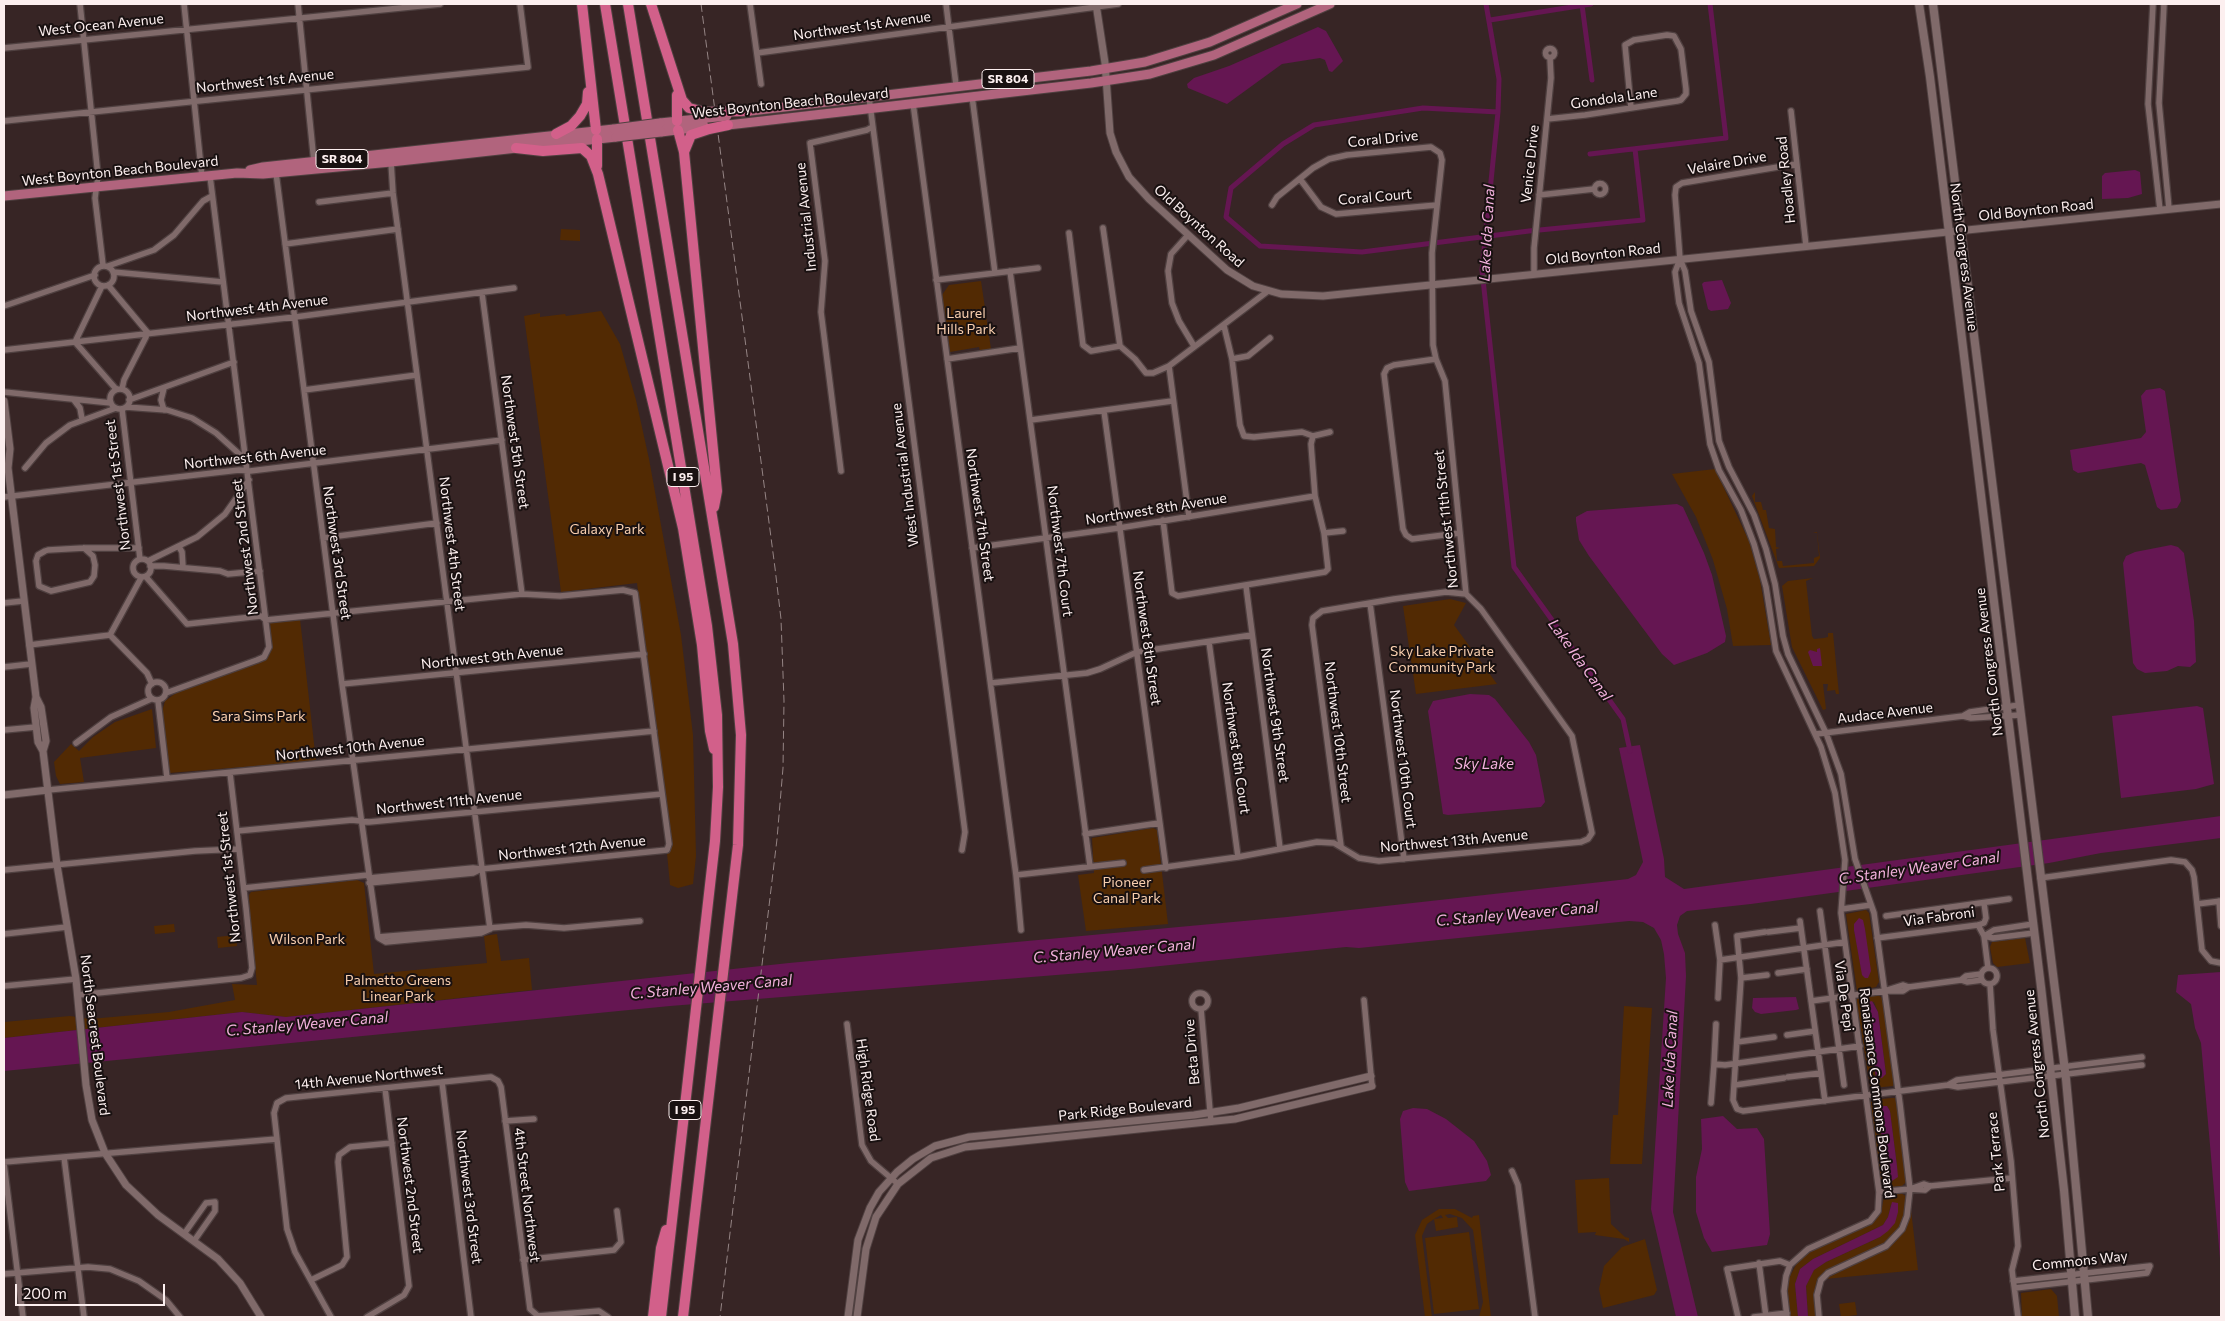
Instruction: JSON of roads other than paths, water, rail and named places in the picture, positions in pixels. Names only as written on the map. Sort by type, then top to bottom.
[{"type":"highway","points":[[582,4],[597,135],[598,174]]},
{"type":"highway","name":"I 95","points":[[605,4],[710,643],[717,715],[718,769],[715,841],[661,1317]]},
{"type":"highway","name":"I 95","points":[[628,4],[733,644],[741,735],[738,836],[683,1317]]},
{"type":"highway","points":[[651,4],[673,76],[684,103],[707,121],[728,125]]},
{"type":"highway","points":[[556,134],[574,123],[585,108],[588,100],[588,62]]},
{"type":"highway","points":[[673,76],[678,103],[678,126],[684,152],[717,491],[712,516]]},
{"type":"highway","points":[[684,152],[691,135],[707,121],[748,111]]},
{"type":"highway","points":[[516,148],[543,151],[582,148],[591,156],[598,174],[683,528],[702,645],[710,731],[718,769]]},
{"type":"highway","points":[[653,1317],[661,1248],[674,1203]]},
{"type":"main road","name":"West Boynton Beach Boulevard","points":[[748,111],[956,85],[1105,69],[1145,62],[1188,50],[1297,4]]},
{"type":"main road","name":"North Congress Avenue","points":[[1919,4],[1930,77],[2034,928],[2075,1317]]},
{"type":"main road","name":"North Congress Avenue","points":[[1932,4],[2064,1070],[2088,1317]]},
{"type":"main road","name":"West Boynton Beach Boulevard","points":[[728,125],[1105,82],[1150,74],[1193,62],[1326,5]]},
{"type":"main road","points":[[1930,77],[1945,102]]},
{"type":"main road","points":[[940,100],[954,94],[995,89],[1003,80]]},
{"type":"main road","points":[[1932,97],[1947,116]]},
{"type":"main road","name":"West Boynton Beach Boulevard","points":[[4,196],[240,173],[276,173],[391,162],[516,148],[597,135],[707,121]]},
{"type":"main road","name":"West Boynton Beach Boulevard","points":[[240,173],[263,167],[556,134],[597,135]]},
{"type":"main road","points":[[391,162],[398,157],[426,154],[444,147]]},
{"type":"main road","points":[[2034,928],[2048,942]]},
{"type":"street","points":[[80,4],[98,176],[95,198],[106,266],[113,272],[223,282]]},
{"type":"street","name":"Northwest 2nd Street","points":[[166,693],[264,657],[269,647],[230,324],[212,196],[206,176],[194,101],[184,4]]},
{"type":"street","points":[[298,4],[314,162]]},
{"type":"street","name":"West Ocean Avenue","points":[[4,48],[186,28],[440,4]]},
{"type":"street","name":"Northwest 1st Avenue","points":[[4,121],[528,67],[520,4]]},
{"type":"street","points":[[750,4],[761,84]]},
{"type":"street","points":[[946,4],[956,85]]},
{"type":"street","name":"Northwest 1st Avenue","points":[[756,52],[949,27],[1097,5],[1118,4]]},
{"type":"street","points":[[2153,4],[2148,104],[2160,210]]},
{"type":"street","points":[[2164,4],[2159,103],[2169,209]]},
{"type":"street","points":[[1097,5],[1105,82]]},
{"type":"street","name":"Gondola Lane","points":[[1547,119],[1631,108],[1677,101],[1684,98],[1686,91],[1683,62],[1677,39],[1668,35],[1626,43],[1624,51],[1631,108]]},
{"type":"street","name":"Venice Drive","points":[[1534,273],[1536,222],[1547,119],[1550,58]]},
{"type":"street","name":"Old Boynton Road","points":[[1105,82],[1110,133],[1124,168],[1142,192],[1227,270],[1244,282],[1268,291],[1290,296],[1314,296],[2221,204]]},
{"type":"street","points":[[972,96],[995,273]]},
{"type":"street","name":"West Industrial Avenue","points":[[869,97],[965,832],[962,850]]},
{"type":"street","name":"Northwest 7th Street","points":[[913,103],[991,683],[1016,875],[1021,930]]},
{"type":"street","name":"Hoadley Road","points":[[1791,110],[1806,246]]},
{"type":"street","name":"Industrial Avenue","points":[[841,471],[821,312],[825,261],[810,143],[867,130],[872,127]]},
{"type":"street","name":"Coral Drive","points":[[1272,205],[1277,197],[1313,168],[1338,157],[1431,147],[1438,150],[1442,156],[1432,253],[1433,284]]},
{"type":"street","name":"Northwest 4th Street","points":[[391,162],[393,193],[490,929]]},
{"type":"street","name":"Velaire Drive","points":[[1680,259],[1675,195],[1678,184],[1796,164]]},
{"type":"street","name":"Northwest 3rd Street","points":[[276,173],[332,613],[378,937],[448,934],[490,929]]},
{"type":"street","name":"Coral Court","points":[[1300,179],[1321,207],[1336,214],[1437,205]]},
{"type":"street","points":[[1539,195],[1594,189]]},
{"type":"street","points":[[319,202],[393,193]]},
{"type":"street","points":[[119,407],[112,394],[119,389],[148,333],[105,285],[97,282],[95,275],[97,268],[154,250],[174,235],[203,201],[212,196]]},
{"type":"street","points":[[1103,228],[1120,346],[1135,359],[1146,373],[1153,374],[1169,366],[1268,291]]},
{"type":"street","points":[[285,244],[398,229]]},
{"type":"street","points":[[1069,233],[1083,345],[1091,351],[1120,346]]},
{"type":"street","points":[[1188,235],[1171,254],[1168,271],[1172,303],[1179,321],[1194,346]]},
{"type":"street","name":"Renaissance Commons Boulevard","points":[[1680,259],[1685,271],[1691,311],[1709,362],[1719,441],[1729,467],[1754,515],[1766,549],[1776,585],[1783,636],[1788,654],[1826,733],[1841,774],[1855,859],[1869,895],[1877,938],[1898,1092],[1910,1189],[1907,1216],[1902,1229],[1895,1238],[1881,1249],[1828,1273],[1821,1280],[1817,1295],[1819,1317]]},
{"type":"street","name":"Renaissance Commons Boulevard","points":[[1680,259],[1676,272],[1679,303],[1699,363],[1710,444],[1719,470],[1744,519],[1757,552],[1766,587],[1772,635],[1779,660],[1816,734],[1831,775],[1840,819],[1845,860],[1842,899],[1845,942],[1850,995],[1860,1046],[1879,1192],[1878,1211],[1870,1221],[1808,1249],[1790,1265]]},
{"type":"street","points":[[936,280],[1038,268]]},
{"type":"street","name":"Northwest 7th Court","points":[[1010,271],[1085,834]]},
{"type":"street","points":[[113,272],[113,280],[105,285],[75,342],[119,389],[128,394],[129,400]]},
{"type":"street","points":[[4,306],[95,275]]},
{"type":"street","name":"Northwest 11th Street","points":[[1433,284],[1433,345],[1436,359],[1445,381],[1466,594],[1481,608],[1572,736],[1592,829],[1590,836]]},
{"type":"street","name":"Northwest 4th Avenue","points":[[4,350],[295,317],[514,288]]},
{"type":"street","name":"Northwest 5th Street","points":[[482,293],[522,594]]},
{"type":"street","points":[[1224,326],[1232,358],[1240,425],[1244,435],[1254,437],[1302,432],[1313,436],[1330,432]]},
{"type":"street","points":[[1232,358],[1248,356],[1270,338]]},
{"type":"street","points":[[946,359],[1020,348]]},
{"type":"street","points":[[1436,359],[1394,365],[1385,370],[1384,378],[1403,529],[1406,536],[1412,539],[1460,533]]},
{"type":"street","points":[[25,468],[53,437],[82,419],[119,407],[129,400],[234,362]]},
{"type":"street","points":[[1169,366],[1172,401],[1189,517]]},
{"type":"street","points":[[304,390],[417,375]]},
{"type":"street","points":[[164,388],[161,400],[164,410]]},
{"type":"street","points":[[4,392],[119,407],[164,410],[192,418],[209,427],[246,461]]},
{"type":"street","points":[[74,400],[80,408],[82,419]]},
{"type":"street","name":"North Seacrest Boulevard","points":[[4,401],[10,449],[7,498],[36,697],[41,707],[46,741],[43,751]]},
{"type":"street","points":[[1031,420],[1172,401]]},
{"type":"street","name":"Northwest 1st Street","points":[[119,407],[140,559]]},
{"type":"street","name":"Northwest 8th Street","points":[[1104,411],[1166,868]]},
{"type":"street","points":[[1163,520],[1172,593],[1178,596],[1319,575],[1328,569],[1324,533],[1315,496],[1313,436]]},
{"type":"street","name":"Northwest 6th Avenue","points":[[7,498],[239,470],[248,472],[502,440]]},
{"type":"street","name":"North Seacrest Boulevard","points":[[4,459],[8,468]]},
{"type":"street","points":[[149,564],[198,537],[225,514],[249,480]]},
{"type":"street","name":"Northwest 8th Avenue","points":[[972,548],[1120,528],[1315,496]]},
{"type":"street","points":[[323,538],[437,523]]},
{"type":"street","points":[[1324,533],[1343,531]]},
{"type":"street","points":[[179,547],[182,552],[184,568]]},
{"type":"street","points":[[84,548],[91,553],[94,562],[94,576],[86,584],[50,591],[39,586],[36,561],[41,552],[84,548],[139,548]]},
{"type":"street","points":[[94,562],[97,554],[106,549]]},
{"type":"street","points":[[260,571],[228,574],[220,571],[149,564],[140,559],[135,561],[133,568],[134,573],[143,578],[187,624],[260,616],[266,620],[522,594],[560,596],[624,590],[633,591],[637,598],[662,794]]},
{"type":"street","points":[[110,634],[143,578],[150,572],[149,564]]},
{"type":"street","name":"Northwest 9th Street","points":[[1246,586],[1280,848]]},
{"type":"street","points":[[1370,603],[1446,592],[1466,594]]},
{"type":"street","points":[[4,603],[23,601]]},
{"type":"street","name":"Northwest 10th Street","points":[[1340,846],[1312,622],[1315,615],[1322,611],[1370,603]]},
{"type":"street","name":"Northwest 10th Court","points":[[1370,603],[1404,859]]},
{"type":"street","points":[[29,644],[110,634]]},
{"type":"street","points":[[110,634],[147,673],[152,684]]},
{"type":"street","points":[[991,683],[1100,670],[1136,652],[1252,635]]},
{"type":"street","name":"Northwest 8th Court","points":[[1209,642],[1238,857]]},
{"type":"street","name":"Northwest 9th Avenue","points":[[342,684],[644,654]]},
{"type":"street","points":[[4,667],[31,664]]},
{"type":"street","points":[[76,743],[111,716],[151,699],[158,701],[164,698],[166,693],[161,683],[152,684]]},
{"type":"street","points":[[151,699],[148,691],[152,684]]},
{"type":"street","name":"North Seacrest Boulevard","points":[[36,697],[34,708],[36,727],[38,742],[43,751],[57,865],[76,979],[84,1065],[92,1120],[105,1153],[118,1174],[136,1196],[231,1272],[261,1317]]},
{"type":"street","points":[[158,701],[167,778]]},
{"type":"street","points":[[2007,711],[2019,705]]},
{"type":"street","points":[[2007,711],[2020,714]]},
{"type":"street","name":"Audace Avenue","points":[[1816,734],[1963,716],[1971,718],[2007,711]]},
{"type":"street","points":[[4,730],[36,727]]},
{"type":"street","name":"Northwest 10th Avenue","points":[[48,790],[654,731]]},
{"type":"street","name":"Northwest 1st Street","points":[[78,996],[248,977],[252,968],[230,773]]},
{"type":"street","points":[[4,795],[48,790]]},
{"type":"street","name":"Northwest 11th Avenue","points":[[237,831],[352,820],[369,822],[662,794]]},
{"type":"street","name":"Northwest 12th Avenue","points":[[244,888],[446,873],[473,873],[481,869],[664,851],[669,844],[662,794]]},
{"type":"street","points":[[1840,819],[1849,818]]},
{"type":"street","points":[[1090,866],[1085,834],[1159,823]]},
{"type":"street","name":"Northwest 13th Avenue","points":[[1144,870],[1238,857],[1280,848],[1325,842],[1340,846],[1367,860],[1404,859],[1581,842],[1590,836]]},
{"type":"street","points":[[4,870],[195,851],[239,849]]},
{"type":"street","points":[[2040,878],[2178,860],[2188,864],[2192,870],[2202,950],[2211,961],[2221,963]]},
{"type":"street","points":[[1016,875],[1123,863]]},
{"type":"street","points":[[1886,916],[2009,899]]},
{"type":"street","points":[[2197,904],[2220,901],[2221,926]]},
{"type":"street","name":"Via Fabroni","points":[[1877,938],[1978,925],[1984,923],[1986,918],[1984,903]]},
{"type":"street","points":[[1842,909],[1871,905]]},
{"type":"street","name":"Via De Pepi","points":[[1820,911],[1844,1085]]},
{"type":"street","points":[[490,929],[526,925],[564,928],[640,921]]},
{"type":"street","points":[[1825,1101],[1801,924],[1767,932],[1737,936],[1741,978],[1734,1106],[1737,1109],[1744,1111],[1898,1092],[1948,1085],[1958,1080],[2000,1075],[2050,1072]]},
{"type":"street","points":[[1715,925],[1720,960],[1718,998]]},
{"type":"street","name":"Park Terrace","points":[[1978,925],[1984,936],[1988,968],[1993,969],[1997,975],[1996,980],[1990,984],[2018,1246],[2012,1265],[2018,1317]]},
{"type":"street","points":[[4,934],[68,927]]},
{"type":"street","points":[[1984,936],[1994,930],[2034,928]]},
{"type":"street","points":[[1720,960],[1845,942]]},
{"type":"street","points":[[1982,977],[1988,968]]},
{"type":"street","points":[[1778,973],[1806,969]]},
{"type":"street","points":[[1741,978],[1767,975]]},
{"type":"street","points":[[1811,1001],[1884,991],[1903,991],[1909,987],[1961,980],[1966,976],[1982,977],[1990,984]]},
{"type":"street","points":[[4,986],[76,979]]},
{"type":"street","points":[[1364,1000],[1372,1086]]},
{"type":"street","name":"Beta Drive","points":[[1201,1009],[1211,1122]]},
{"type":"street","name":"High Ridge Road","points":[[846,1024],[862,1145],[871,1161],[898,1184]]},
{"type":"street","points":[[1711,1103],[1716,1024]]},
{"type":"street","points":[[1787,1035],[1815,1031]]},
{"type":"street","points":[[1737,1042],[1774,1037]]},
{"type":"street","points":[[1714,1064],[1736,1063],[1860,1046]]},
{"type":"street","points":[[1948,1085],[1958,1087],[2001,1082],[2098,1062],[2142,1057]]},
{"type":"street","points":[[2098,1062],[2099,1070]]},
{"type":"street","points":[[2064,1070],[2099,1070],[2142,1065]]},
{"type":"street","points":[[1735,1085],[1821,1072]]},
{"type":"street","name":"Park Ridge Boulevard","points":[[890,1178],[913,1159],[935,1146],[973,1136],[1210,1113],[1294,1096],[1371,1076]]},
{"type":"street","name":"14th Avenue Northwest","points":[[331,1317],[294,1252],[287,1229],[274,1109],[277,1103],[282,1099],[495,1078]]},
{"type":"street","name":"4th Street Northwest","points":[[495,1078],[501,1087],[529,1306],[535,1315],[542,1316],[599,1311],[607,1315]]},
{"type":"street","name":"Northwest 3rd Street","points":[[442,1082],[471,1317]]},
{"type":"street","name":"Park Ridge Boulevard","points":[[898,1184],[931,1158],[974,1146],[1211,1122],[1297,1105],[1372,1086]]},
{"type":"street","name":"Northwest 2nd Street","points":[[367,1317],[404,1295],[409,1286],[385,1088]]},
{"type":"street","points":[[1294,1096],[1297,1105]]},
{"type":"street","points":[[505,1121],[534,1119]]},
{"type":"street","points":[[1115,1122],[1116,1132]]},
{"type":"street","points":[[973,1136],[974,1146]]},
{"type":"street","points":[[23,1317],[4,1163],[277,1139]]},
{"type":"street","points":[[311,1280],[342,1265],[348,1256],[338,1162],[344,1150],[392,1143]]},
{"type":"street","points":[[64,1157],[84,1317]]},
{"type":"street","points":[[1512,1171],[1517,1182],[1535,1317]]},
{"type":"street","points":[[848,1317],[860,1232],[874,1199],[890,1178]]},
{"type":"street","name":"Renaissance Commons Boulevard","points":[[1910,1189],[1925,1190],[1930,1186],[2012,1178]]},
{"type":"street","points":[[857,1317],[869,1234],[882,1205],[898,1184]]},
{"type":"street","points":[[1879,1192],[1910,1189]]},
{"type":"street","points":[[184,1234],[206,1203],[215,1202],[215,1211],[194,1241]]},
{"type":"street","points":[[523,1260],[614,1250],[620,1242],[617,1211]]},
{"type":"street","points":[[860,1232],[869,1234]]},
{"type":"street","points":[[1738,1317],[1726,1272],[1729,1267],[1780,1261],[1790,1265],[1784,1291],[1787,1315],[1754,1317]]},
{"type":"street","points":[[1759,1264],[1766,1316]]},
{"type":"street","name":"Commons Way","points":[[2015,1288],[2085,1276],[2150,1266],[2147,1273],[2085,1276]]},
{"type":"street","points":[[4,1274],[78,1268],[103,1268],[129,1276],[166,1300],[180,1317]]},
{"type":"street","name":"Commons Way","points":[[2013,1281],[2072,1279]]},
{"type":"water","points":[[1318,27],[1326,31],[1343,61],[1332,72],[1329,71],[1325,60],[1320,58],[1282,64],[1227,104],[1188,88],[1187,84],[1194,78],[1229,66]]},
{"type":"water","points":[[2135,170],[2140,172],[2142,194],[2128,198],[2102,199],[2102,176],[2105,173]]},
{"type":"water","points":[[1722,280],[1731,303],[1728,309],[1711,311],[1708,309],[1702,284],[1704,282]]},
{"type":"water","points":[[2160,388],[2165,391],[2181,501],[2177,508],[2161,510],[2157,507],[2145,465],[2141,463],[2078,473],[2073,470],[2070,450],[2141,438],[2146,432],[2141,396],[2146,390]]},
{"type":"water","points":[[1677,504],[1683,507],[1704,553],[1712,575],[1726,636],[1725,642],[1707,653],[1674,665],[1662,654],[1589,556],[1579,540],[1576,517],[1587,511]]},
{"type":"water","points":[[2171,545],[2178,547],[2184,553],[2194,621],[2196,662],[2190,667],[2178,666],[2167,671],[2145,673],[2137,669],[2133,663],[2123,563],[2126,556],[2135,552]]},
{"type":"water","points":[[1820,648],[1822,666],[1813,666],[1808,652],[1810,650],[1817,652],[1817,649]]},
{"type":"water","name":"Sky Lake","points":[[1470,694],[1489,695],[1495,699],[1529,742],[1536,755],[1544,796],[1545,802],[1541,807],[1443,814],[1428,711],[1433,701]]},
{"type":"water","points":[[2197,706],[2203,708],[2214,784],[2196,789],[2121,798],[2112,716]]},
{"type":"water","name":"C. Stanley Weaver Canal","points":[[1640,745],[1664,859],[1665,877],[1684,889],[2221,816],[2221,838],[2101,853],[2049,863],[1751,904],[1687,911],[1680,916],[1677,925],[1678,934],[1685,953],[1686,976],[1673,1212],[1698,1317],[1676,1317],[1651,1209],[1666,978],[1661,940],[1654,928],[1643,922],[1629,921],[1131,969],[670,1006],[4,1071],[4,1038],[242,1012],[286,1017],[789,963],[1287,917],[1628,879],[1636,875],[1643,862],[1619,748]]},
{"type":"water","points":[[1859,918],[1863,920],[1865,929],[1871,971],[1868,978],[1862,975],[1854,930],[1854,924]]},
{"type":"water","points":[[2221,972],[2221,1270],[2201,1043],[2195,1028],[2191,1004],[2176,992],[2178,975]]},
{"type":"water","points":[[1796,997],[1799,1009],[1796,1010],[1761,1014],[1755,1012],[1752,1008],[1753,998]]},
{"type":"water","points":[[1872,1001],[1878,1012],[1886,1074],[1882,1078],[1876,1077],[1865,1007],[1865,1003]]},
{"type":"water","points":[[1881,1106],[1887,1106],[1890,1111],[1898,1177],[1892,1181],[1887,1176],[1885,1165],[1879,1115]]},
{"type":"water","points":[[1413,1108],[1427,1109],[1446,1119],[1474,1141],[1487,1161],[1491,1175],[1486,1181],[1409,1191],[1405,1182],[1400,1119],[1403,1111]]},
{"type":"water","points":[[1723,1116],[1737,1129],[1757,1128],[1764,1139],[1770,1234],[1767,1245],[1712,1252],[1704,1238],[1696,1212],[1696,1177],[1702,1149],[1701,1119]]},
{"type":"water","points":[[1892,1202],[1898,1203],[1898,1212],[1895,1223],[1888,1231],[1880,1237],[1826,1262],[1814,1270],[1806,1286],[1808,1317],[1798,1317],[1795,1284],[1800,1269],[1813,1259],[1883,1225],[1888,1217]]},
{"type":"waterway","name":"Lake Ida Canal","points":[[1486,4],[1499,79],[1498,112],[1482,270],[1514,567],[1623,719],[1630,751]]},
{"type":"waterway","points":[[1490,20],[1591,4]]},
{"type":"waterway","points":[[1590,154],[1726,138],[1710,4]]},
{"type":"waterway","points":[[1582,5],[1592,80]]},
{"type":"waterway","points":[[1498,112],[1423,108],[1314,125],[1283,144],[1231,188],[1226,217],[1260,246],[1362,252],[1529,231],[1643,220],[1635,149]]},
{"type":"railway","points":[[701,4],[775,568],[781,619],[784,701],[783,768],[777,839],[720,1317]]},
{"type":"park label","name":"Laurel Hills Park","points":[[966,322]]},
{"type":"park label","name":"Galaxy Park","points":[[607,529]]},
{"type":"park label","name":"Sky Lake Private Community Park","points":[[1442,660]]},
{"type":"park label","name":"Sara Sims Park","points":[[259,716]]},
{"type":"park label","name":"Pioneer Canal Park","points":[[1127,890]]},
{"type":"park label","name":"Wilson Park","points":[[307,939]]},
{"type":"park label","name":"Palmetto Greens Linear Park","points":[[398,988]]}]
